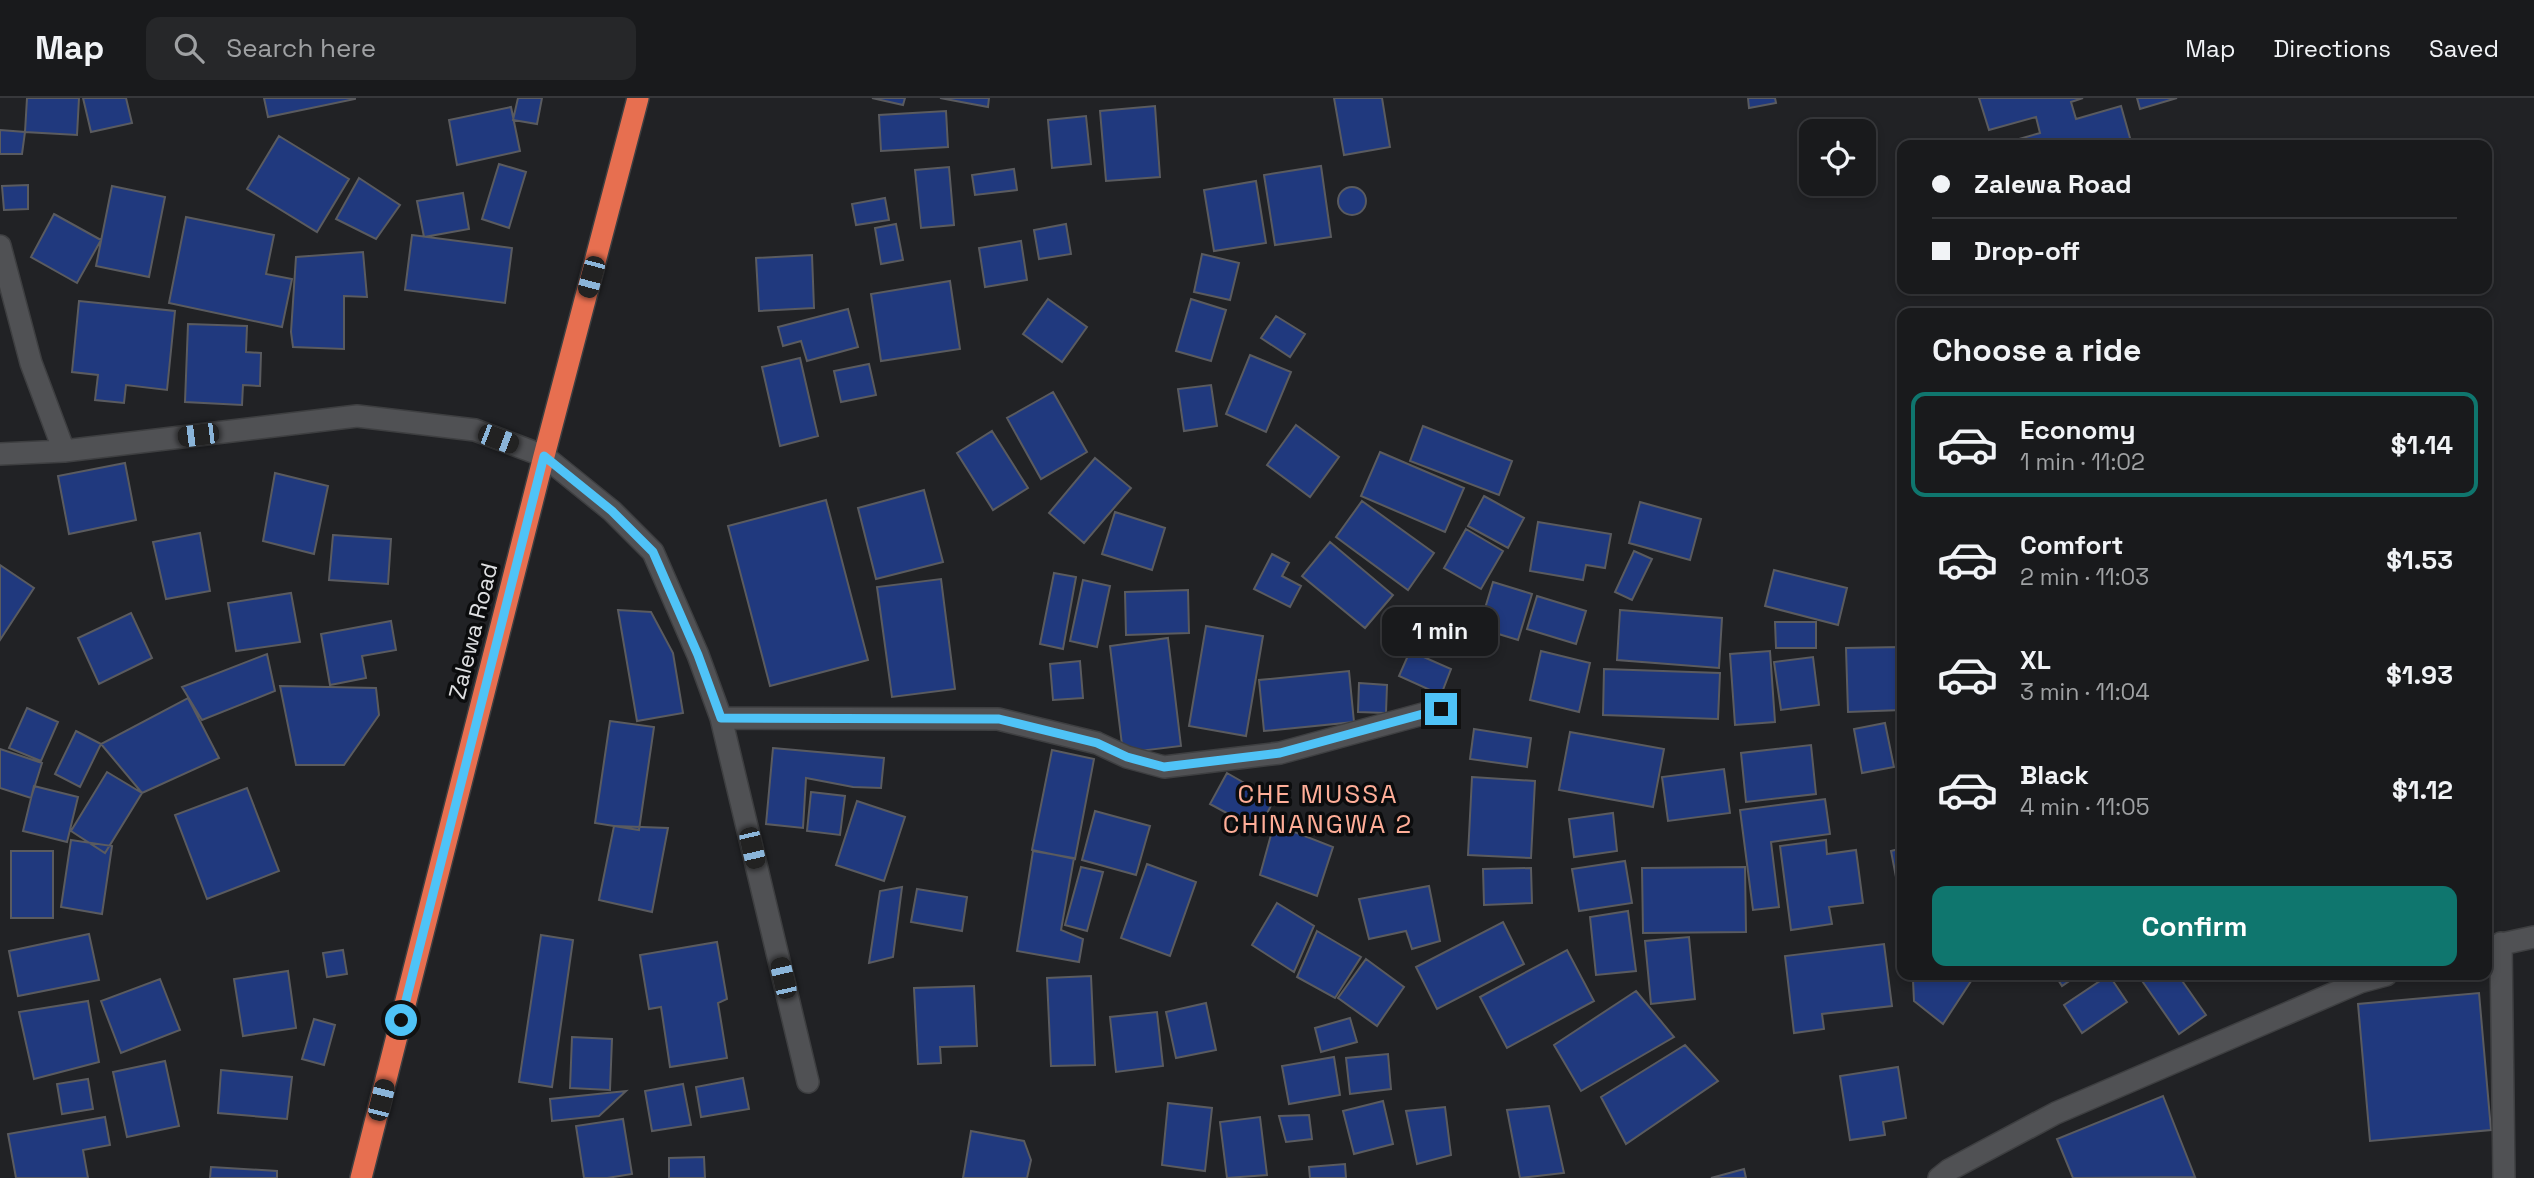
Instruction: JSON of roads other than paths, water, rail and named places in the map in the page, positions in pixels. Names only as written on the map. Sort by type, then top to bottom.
[{"type":"highway","name":"Zalewa Road","points":[[361,1178],[544,456],[638,98]]},
{"type":"street","points":[[0,246],[31,363],[64,451]]},
{"type":"street","points":[[0,454],[64,451],[358,416],[475,430],[544,456],[612,511],[653,552],[698,655],[721,718],[808,1082]]},
{"type":"street","points":[[721,718],[999,719],[1097,743],[1127,757],[1164,767],[1280,753],[1441,709]]},
{"type":"street","points":[[2504,1178],[2494,945],[2534,937]]},
{"type":"street","points":[[1939,1178],[1949,1170],[2056,1113],[2367,980]]},
{"type":"district","name":"CHE MUSSA CHINANGWA 2","points":[[1318,809]]}]
